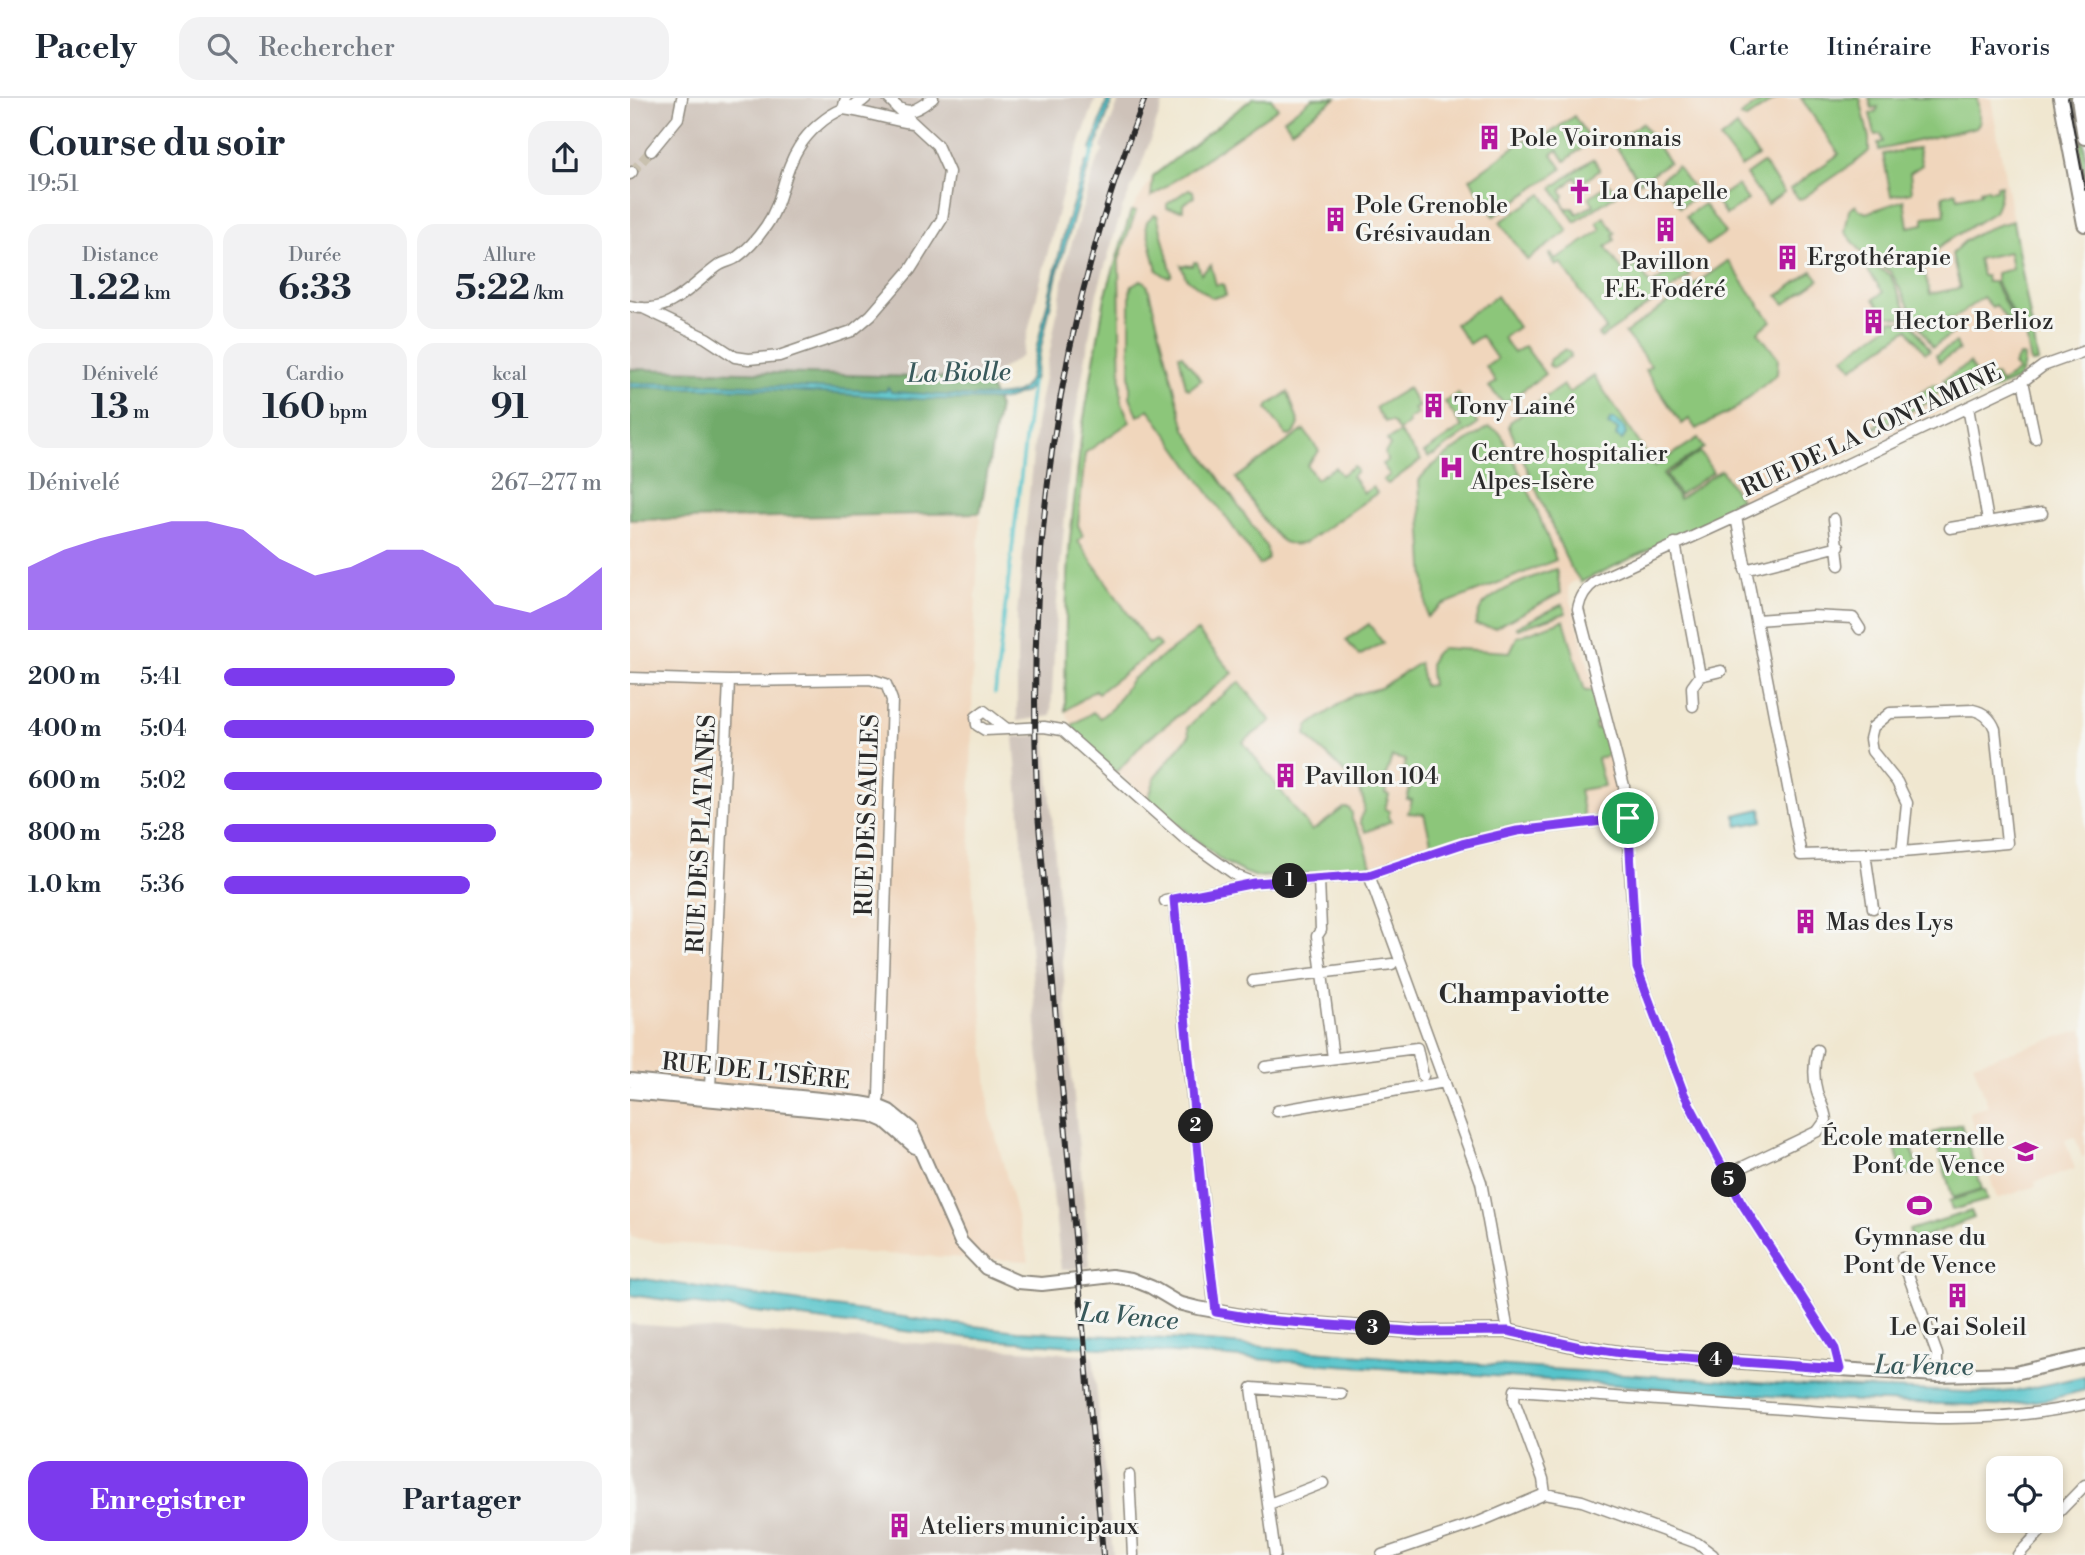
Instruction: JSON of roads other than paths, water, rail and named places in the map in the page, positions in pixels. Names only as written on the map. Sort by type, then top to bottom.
[{"type":"main road","points":[[2062,98],[2085,225]]},
{"type":"main road","points":[[2079,98],[2085,137]]},
{"type":"street","points":[[651,151],[678,118],[682,98]]},
{"type":"street","points":[[843,109],[846,98]]},
{"type":"street","points":[[630,306],[660,306],[681,297],[719,265],[737,258],[766,225],[799,147],[821,122],[843,109],[859,106],[866,98]]},
{"type":"street","points":[[643,308],[706,338],[735,358],[749,359],[779,356],[852,331],[871,315],[910,270],[942,219],[949,172],[936,145],[888,98]]},
{"type":"street","points":[[896,107],[908,112],[918,109],[933,98]]},
{"type":"street","points":[[843,109],[869,112],[913,123]]},
{"type":"street","name":"RUE DE LA CONTAMINE","points":[[1628,818],[1617,750],[1578,609],[1588,587],[1596,580],[2023,381],[2043,366],[2085,351]]},
{"type":"street","name":"RUE DE LA CONTAMINE","points":[[2023,381],[2035,438]]},
{"type":"street","points":[[1968,407],[1988,521]]},
{"type":"street","points":[[1950,528],[2042,513]]},
{"type":"street","name":"RUE DE LA CONTAMINE","points":[[1736,517],[1801,855],[1902,852],[2007,843],[1996,729],[1992,721],[1979,711],[1890,713],[1873,727],[1870,739],[1872,751],[1897,782],[1907,803],[1902,852]]},
{"type":"street","points":[[1834,519],[1839,565]]},
{"type":"street","points":[[1675,543],[1700,676]]},
{"type":"street","points":[[1745,570],[1839,546]]},
{"type":"street","points":[[1756,620],[1812,616],[1853,618],[1860,629]]},
{"type":"street","points":[[1693,706],[1692,687],[1700,676],[1721,671]]},
{"type":"street","name":"RUE DES PLATANES","points":[[630,678],[729,681],[710,1088]]},
{"type":"street","name":"RUE DES SAULES","points":[[729,681],[870,679],[886,684],[892,700],[880,1083],[877,1106]]},
{"type":"street","points":[[1007,729],[1044,727],[1062,730],[1184,838],[1237,876],[1255,883]]},
{"type":"street","points":[[1216,1312],[1170,900],[1255,883],[1369,875],[1462,844],[1517,831],[1628,818],[1637,968],[1684,1094],[1726,1175],[1835,1349],[1840,1369]]},
{"type":"street","points":[[1864,853],[1873,908]]},
{"type":"street","points":[[1369,875],[1481,1182],[1508,1331]]},
{"type":"street","points":[[1319,879],[1321,930],[1317,936],[1333,1058]]},
{"type":"street","points":[[1254,981],[1392,964]]},
{"type":"street","points":[[1265,1067],[1417,1048],[1423,1076]]},
{"type":"street","points":[[1726,1175],[1818,1131],[1826,1120],[1825,1107],[1815,1088],[1814,1063],[1818,1050]]},
{"type":"street","name":"RUE DE L'ISÈRE","points":[[630,1080],[877,1106],[900,1118],[911,1129],[961,1242],[986,1268],[1018,1282],[1042,1284],[1112,1276],[1131,1279],[1151,1287],[1178,1303],[1265,1320],[1420,1332],[1508,1331],[1580,1347],[1628,1354],[1840,1369],[1937,1375],[2015,1373],[2085,1357]]},
{"type":"street","points":[[1276,1111],[1445,1082]]},
{"type":"street","name":"RUE DE L'ISÈRE","points":[[630,1092],[863,1114],[885,1121],[920,1152]]},
{"type":"street","name":"RUE DE L'ISÈRE","points":[[863,1114],[877,1106]]},
{"type":"street","points":[[1902,1258],[1937,1354],[1937,1375]]},
{"type":"street","points":[[1275,1555],[1252,1388],[1341,1394]]},
{"type":"street","points":[[1545,1494],[1543,1479],[1514,1400],[1516,1390],[1898,1416],[1992,1418],[2056,1411],[2085,1404]]},
{"type":"street","points":[[1129,1475],[1133,1555]]},
{"type":"street","points":[[1269,1504],[1323,1483]]},
{"type":"street","points":[[2063,1508],[2085,1485]]},
{"type":"street","points":[[1382,1555],[1479,1522],[1545,1494],[1582,1501],[1697,1543],[1713,1555]]},
{"type":"street","points":[[2018,1555],[2039,1533]]},
{"type":"water","points":[[1108,98],[1113,98],[1095,150],[1091,150]]},
{"type":"water","points":[[1086,162],[1090,162],[1057,274],[1034,379],[1026,392],[1003,400],[918,399],[761,389],[630,387],[630,383],[725,384],[886,391],[888,387],[891,392],[976,396],[1018,392],[1029,380],[1066,226]]},
{"type":"water","points":[[1613,419],[1624,427],[1626,434],[1622,440],[1616,436],[1618,429],[1608,425]]},
{"type":"water","points":[[1761,809],[1763,821],[1738,826],[1735,815]]},
{"type":"water","points":[[630,1277],[937,1322],[1018,1331],[1184,1340],[1432,1361],[1804,1386],[1993,1393],[2022,1390],[2085,1376],[2085,1390],[2050,1399],[1998,1406],[1828,1400],[990,1340],[885,1329],[630,1295]]},
{"type":"waterway","name":"La Biolle","points":[[1088,165],[1095,146]]},
{"type":"waterway","points":[[995,693],[1032,382]]},
{"type":"tunnel","points":[[632,172],[651,151]]},
{"type":"tram line","points":[[2068,98],[2085,189]]},
{"type":"railway","points":[[1103,1555],[1038,814],[1036,630],[1052,450],[1067,361],[1113,185],[1145,98]]},
{"type":"place","name":"Pole Voironnais","points":[[1490,138]]},
{"type":"place","name":"La Chapelle","points":[[1580,191]]},
{"type":"place","name":"Pole Grenoble Grésivaudan","points":[[1335,219]]},
{"type":"place","name":"Pavillon F.E. Fodéré","points":[[1665,230]]},
{"type":"place","name":"Ergothérapie","points":[[1787,257]]},
{"type":"place","name":"Hector Berlioz","points":[[1874,321]]},
{"type":"place","name":"Tony Lainé","points":[[1434,406]]},
{"type":"place","name":"Centre hospitalier Alpes-Isère","points":[[1451,467]]},
{"type":"place","name":"Pavillon 104","points":[[1285,776]]},
{"type":"place","name":"Mas des Lys","points":[[1806,922]]},
{"type":"place","name":"École maternelle Pont de Vence","points":[[2025,1151]]},
{"type":"place","name":"Gymnase du Pont de Vence","points":[[1920,1206]]},
{"type":"place","name":"Le Gai Soleil","points":[[1958,1296]]},
{"type":"place","name":"Ateliers municipaux","points":[[900,1526]]},
{"type":"district","name":"Champaviotte","points":[[1524,994]]},
{"type":"water label","name":"La Vence","points":[[1129,1316]]},
{"type":"water label","name":"La Vence","points":[[1924,1365]]}]
